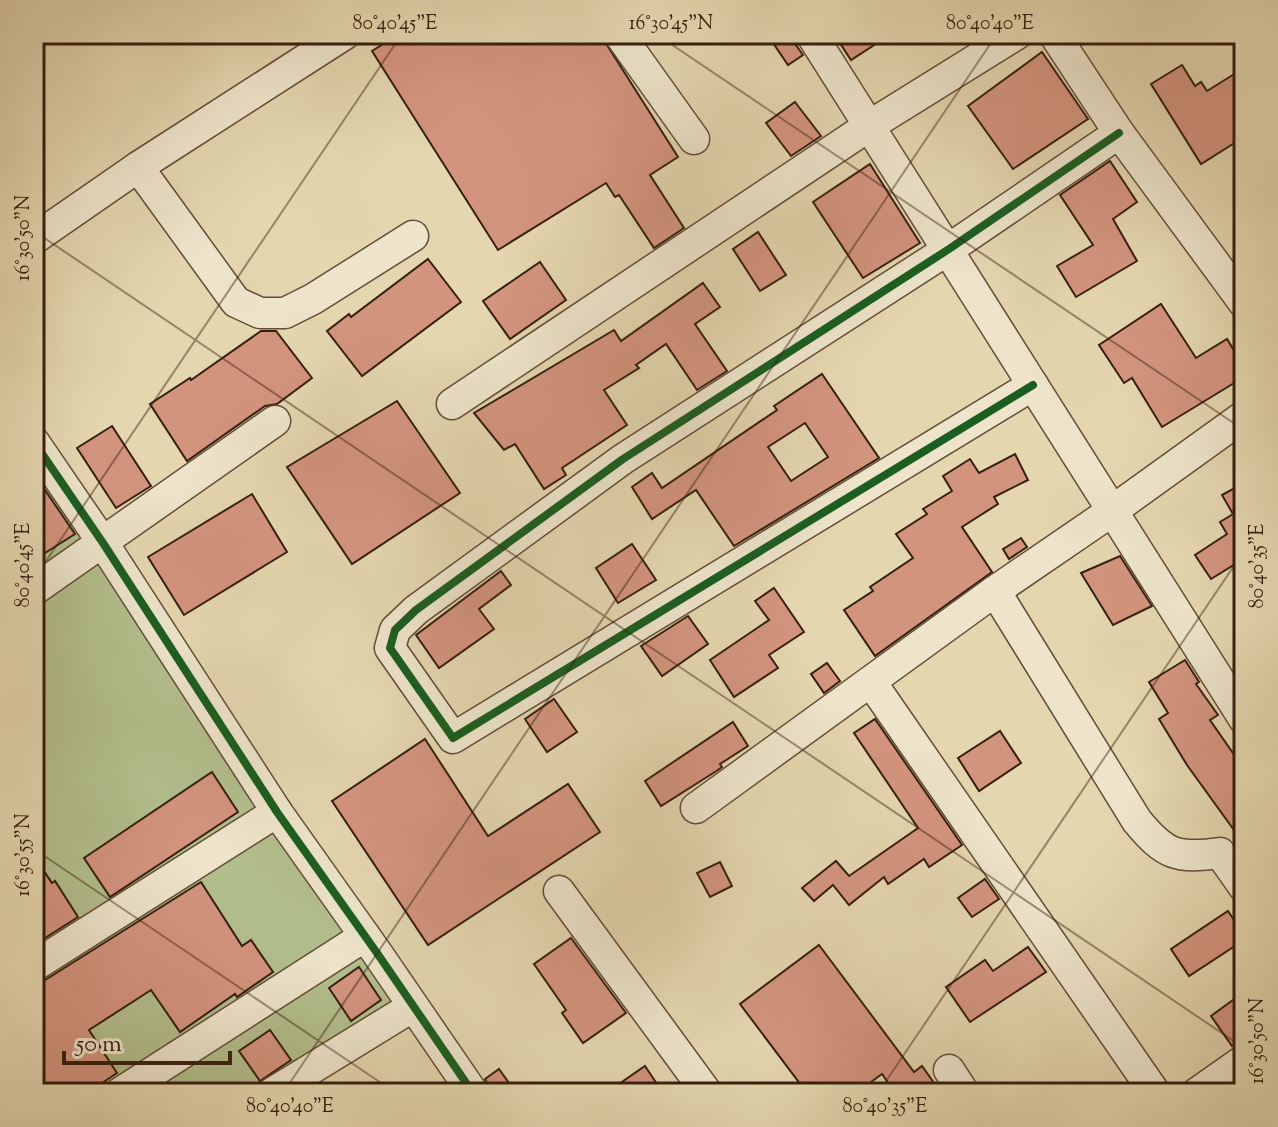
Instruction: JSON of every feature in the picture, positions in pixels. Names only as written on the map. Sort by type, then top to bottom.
[{"type":"street","points":[[34,239],[138,167],[345,34]]},
{"type":"street","points":[[619,34],[694,139]]},
{"type":"street","points":[[811,34],[1244,719]]},
{"type":"street","points":[[452,404],[869,126],[1017,34]]},
{"type":"street","points":[[1054,34],[1119,133],[1244,303]]},
{"type":"street","points":[[1033,385],[453,738],[390,648],[395,630],[416,610],[623,459],[949,249],[1119,133]]},
{"type":"street","points":[[138,167],[236,302],[260,313],[285,313],[313,299],[413,236]]},
{"type":"street","points":[[696,808],[995,591],[1244,416]]},
{"type":"street","points":[[34,590],[275,421]]},
{"type":"street","points":[[34,442],[277,812],[473,1093]]},
{"type":"street","points":[[995,591],[1137,821],[1153,840],[1168,850],[1189,857],[1220,853],[1244,887]]},
{"type":"street","points":[[871,682],[1155,1093]]},
{"type":"street","points":[[34,966],[277,812]]},
{"type":"street","points":[[559,891],[707,1093]]},
{"type":"street","points":[[120,1093],[365,936]]},
{"type":"street","points":[[272,1093],[412,1007]]},
{"type":"street","points":[[1197,1093],[1244,1060]]},
{"type":"green space","points":[[34,469],[413,1020],[285,1093],[34,1093]]},
{"type":"building","points":[[399,34],[600,34],[678,157],[650,175],[684,228],[654,248],[619,195],[615,197],[606,183],[498,250],[372,51]]},
{"type":"building","points":[[767,34],[788,34],[803,55],[788,65]]},
{"type":"building","points":[[834,34],[891,34],[851,60]]},
{"type":"building","points":[[1042,52],[1088,119],[1013,169],[968,106]]},
{"type":"building","points":[[1182,65],[1195,86],[1201,82],[1207,91],[1244,68],[1244,137],[1201,164],[1151,84]]},
{"type":"building","points":[[795,102],[821,136],[791,156],[766,123]]},
{"type":"building","points":[[1110,161],[1137,202],[1113,219],[1137,261],[1076,297],[1057,266],[1093,245],[1060,195]]},
{"type":"building","points":[[870,164],[920,243],[863,278],[813,202]]},
{"type":"building","points":[[758,232],[786,275],[760,291],[733,249]]},
{"type":"building","points":[[428,259],[461,302],[362,376],[327,331],[349,314],[351,317]]},
{"type":"building","points":[[540,262],[566,300],[510,339],[483,301]]},
{"type":"building","points":[[703,283],[720,307],[695,324],[727,371],[697,390],[666,344],[636,365],[639,368],[604,390],[627,425],[562,468],[566,475],[544,489],[515,444],[504,450],[474,413],[614,330],[621,341]]},
{"type":"building","points":[[1161,304],[1196,358],[1227,339],[1244,367],[1244,377],[1162,427],[1132,378],[1124,383],[1099,345]]},
{"type":"building","points":[[261,331],[276,331],[312,378],[277,404],[265,406],[187,461],[150,404],[191,380]]},
{"type":"building","points":[[822,374],[879,458],[734,546],[696,490],[652,519],[632,487],[652,473],[662,488],[777,410],[774,406]],"holes":[[[805,423],[828,457],[791,481],[768,447]]]},
{"type":"building","points":[[397,401],[460,493],[352,564],[287,467]]},
{"type":"building","points":[[112,426],[151,486],[116,508],[77,448]]},
{"type":"building","points":[[1015,454],[1028,480],[994,497],[998,504],[962,527],[992,572],[875,656],[844,610],[873,591],[870,587],[913,558],[896,534],[927,514],[923,509],[952,491],[943,476],[970,459],[979,473]]},
{"type":"building","points":[[34,474],[75,534],[34,560]]},
{"type":"building","points":[[1244,483],[1244,564],[1242,560],[1211,579],[1195,555],[1227,534],[1220,522],[1233,514],[1222,495]]},
{"type":"building","points":[[252,494],[287,552],[184,615],[148,557]]},
{"type":"building","points":[[1021,538],[1027,547],[1009,559],[1003,549]]},
{"type":"building","points":[[632,544],[656,580],[618,603],[596,568]]},
{"type":"building","points":[[1120,556],[1152,606],[1113,625],[1081,573]]},
{"type":"building","points":[[501,571],[511,585],[479,609],[494,629],[439,668],[416,635]]},
{"type":"building","points":[[774,588],[804,632],[769,655],[778,668],[734,697],[710,660],[769,620],[755,601]]},
{"type":"building","points":[[688,616],[708,644],[662,676],[641,646]]},
{"type":"building","points":[[1185,660],[1199,682],[1196,684],[1218,715],[1210,720],[1244,769],[1244,844],[1187,765],[1159,719],[1168,713],[1149,682]]},
{"type":"building","points":[[827,663],[840,681],[824,693],[811,674]]},
{"type":"building","points":[[554,699],[577,732],[547,752],[525,719]]},
{"type":"building","points":[[875,719],[962,845],[929,867],[924,859],[888,884],[884,877],[849,905],[833,885],[814,901],[802,888],[836,861],[849,876],[918,828],[854,733]]},
{"type":"building","points":[[733,722],[748,746],[720,764],[722,767],[718,770],[661,806],[645,781]]},
{"type":"building","points":[[1000,731],[1021,763],[979,791],[958,758]]},
{"type":"building","points":[[425,739],[488,836],[568,784],[600,832],[428,945],[332,801]]},
{"type":"building","points":[[212,772],[238,812],[110,897],[84,858]]},
{"type":"building","points":[[34,856],[52,883],[55,881],[78,917],[34,945]]},
{"type":"building","points":[[720,862],[732,886],[710,897],[697,873]]},
{"type":"building","points":[[985,879],[999,899],[972,917],[958,898]]},
{"type":"building","points":[[201,882],[242,946],[251,940],[273,972],[180,1032],[151,990],[89,1030],[117,1073],[87,1093],[44,1093],[34,1079],[34,987]]},
{"type":"building","points":[[1228,911],[1244,935],[1244,940],[1189,976],[1171,949]]},
{"type":"building","points":[[571,938],[626,1013],[583,1043],[562,1013],[566,1010],[534,964]]},
{"type":"building","points":[[819,945],[914,1072],[922,1066],[941,1093],[895,1093],[882,1074],[856,1093],[807,1093],[740,1004]]},
{"type":"building","points":[[1028,947],[1046,972],[970,1022],[946,987],[985,960],[993,971]]},
{"type":"building","points":[[359,967],[381,1000],[351,1021],[329,988]]},
{"type":"building","points":[[1244,992],[1244,1042],[1232,1046],[1211,1016]]},
{"type":"building","points":[[270,1030],[291,1060],[260,1081],[239,1051]]},
{"type":"building","points":[[645,1066],[663,1093],[606,1093]]},
{"type":"building","points":[[499,1069],[516,1093],[493,1093],[490,1090],[485,1079]]},
{"type":"cycle path","points":[[1033,385],[453,738],[390,648],[395,630],[416,610],[623,459],[949,249],[1119,133]]},
{"type":"cycle path","points":[[34,442],[277,812],[473,1093]]}]
